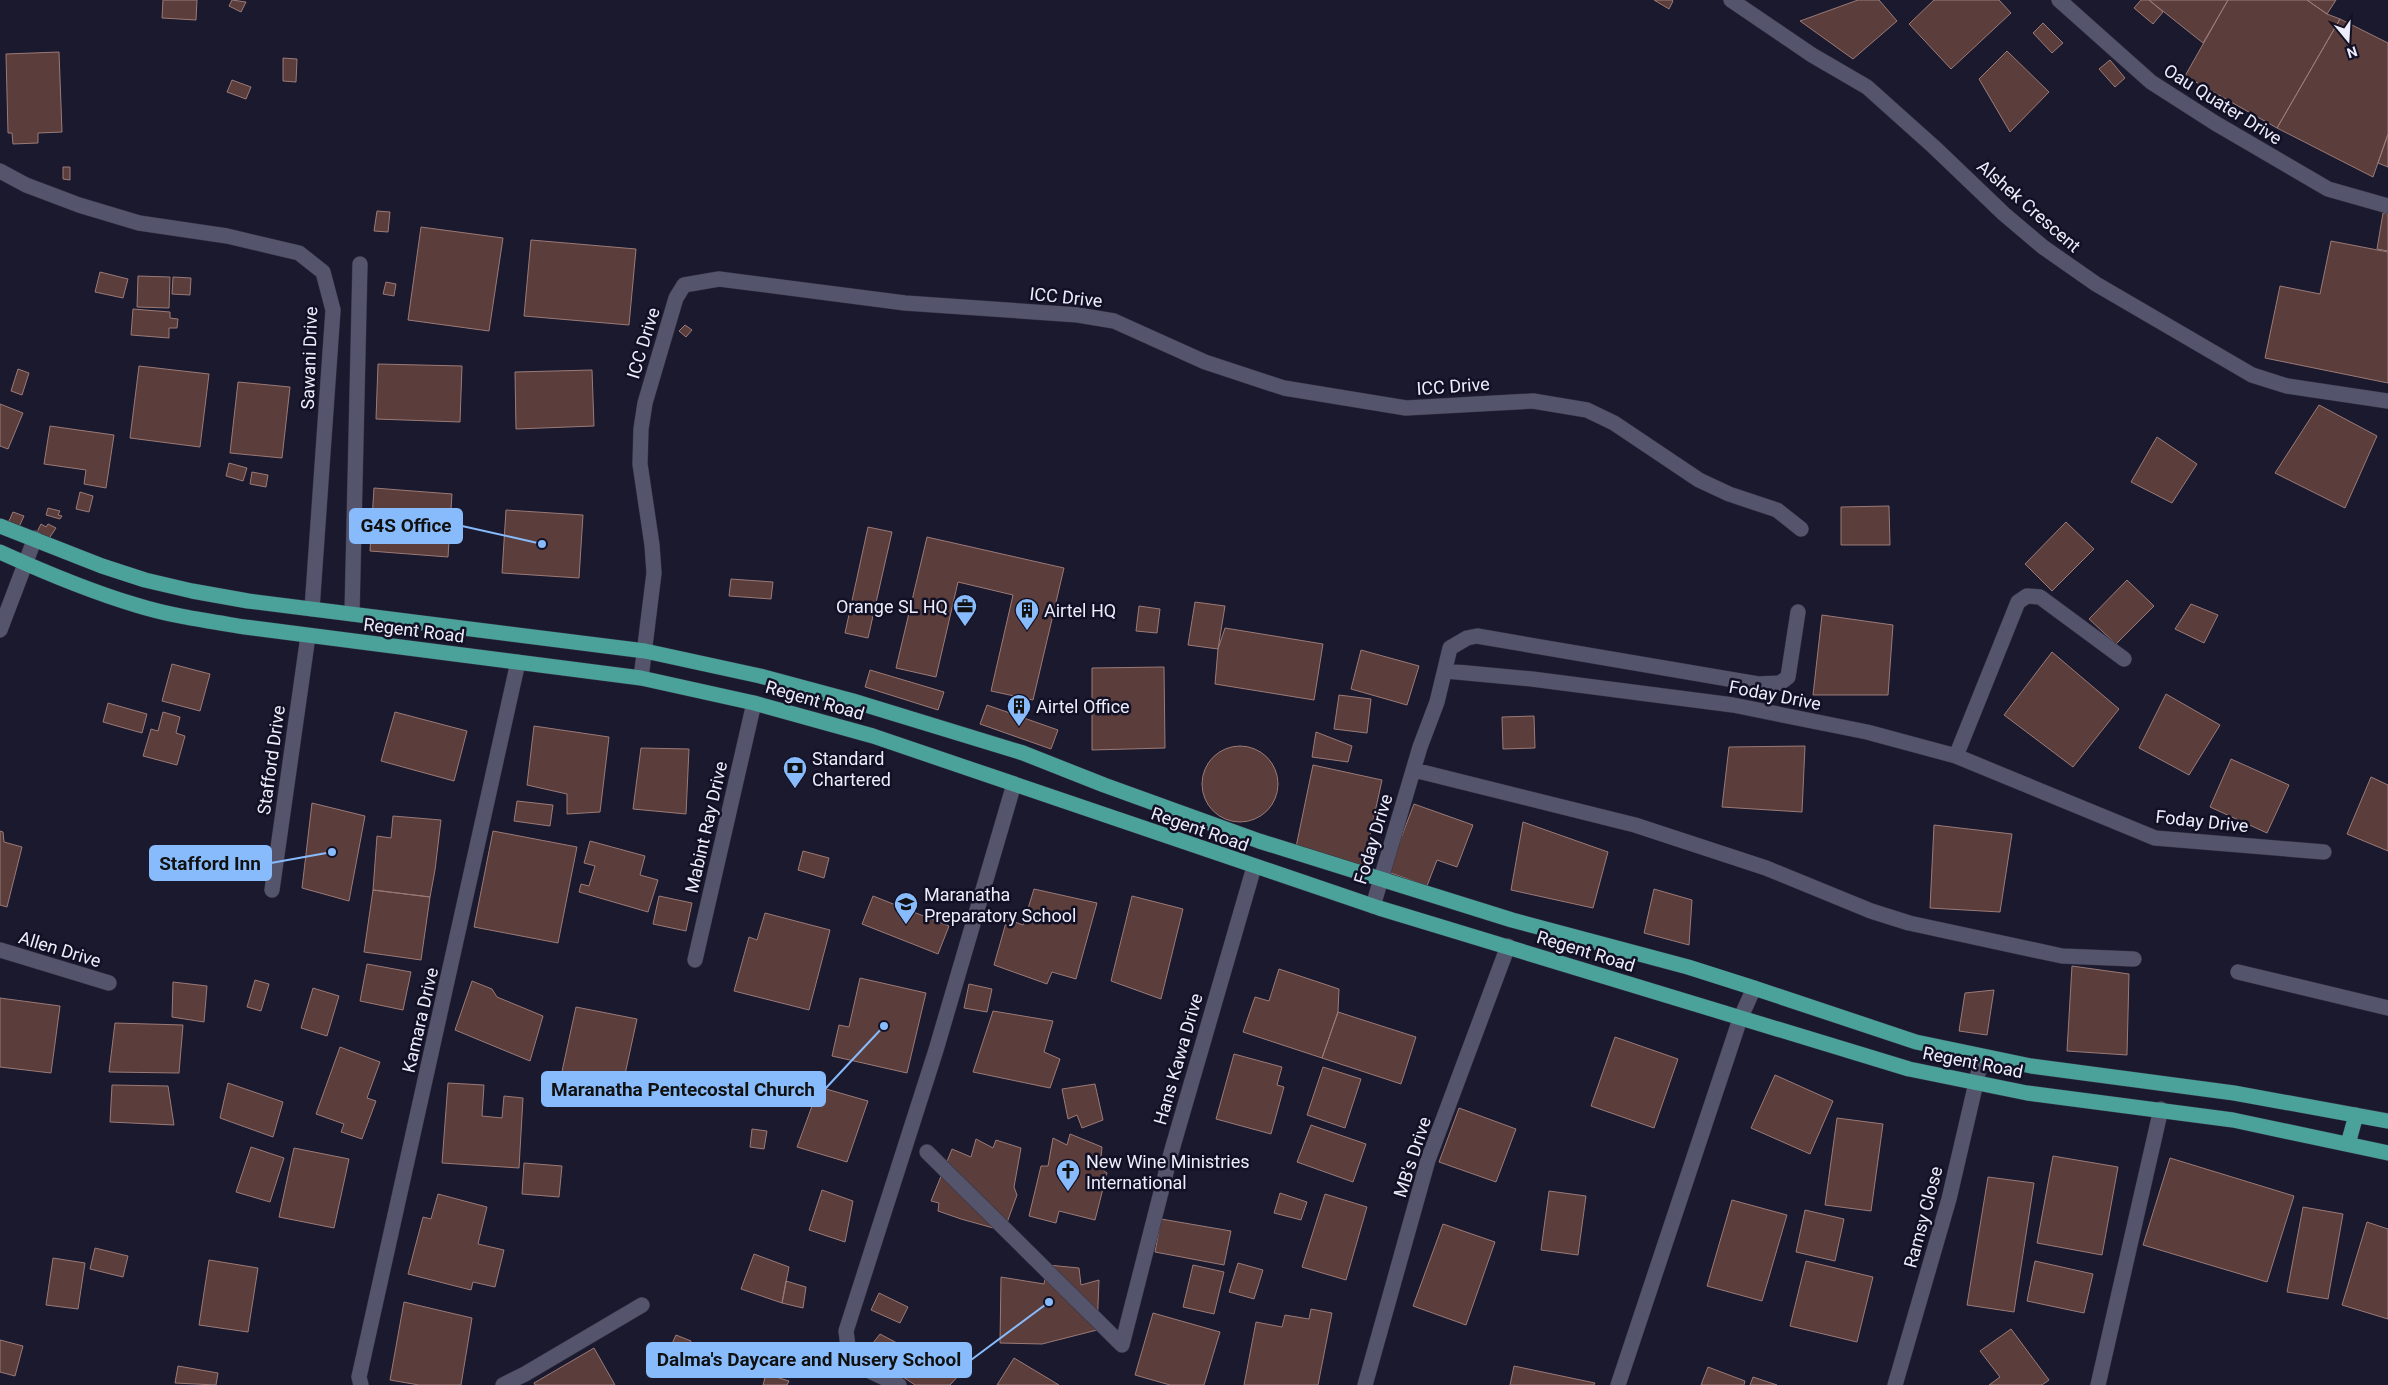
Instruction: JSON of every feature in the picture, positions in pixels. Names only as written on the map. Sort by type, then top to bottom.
[{"type":"main road","name":"Regent Road","points":[[0,526],[35,538],[102,566],[145,580],[248,601],[645,652],[760,676],[880,709],[1023,753],[1104,785],[1259,841],[1512,920],[1679,965],[1893,1035],[1982,1057],[2097,1075],[2217,1090],[2388,1121]]},
{"type":"main road","name":"Regent Road","points":[[0,552],[93,591],[137,606],[196,619],[308,636],[641,678],[754,702],[873,736],[1372,906],[1909,1069],[1976,1084],[2093,1102],[2161,1109],[2233,1120],[2388,1153]]},
{"type":"main road","points":[[873,736],[880,709]]},
{"type":"main road","points":[[2348,1144],[2356,1115]]},
{"type":"street","name":"Alshek Crescent","points":[[1731,0],[1812,55],[1867,87],[1934,146],[2004,214],[2043,247],[2096,284],[2252,375],[2287,386],[2388,401]]},
{"type":"street","name":"Oau Quater Drive","points":[[2059,0],[2151,82],[2215,123],[2328,189],[2388,206]]},
{"type":"street","name":"Sawani Drive","points":[[0,171],[26,185],[79,205],[139,223],[227,236],[299,253],[323,272],[333,310],[312,609]]},
{"type":"street","points":[[352,614],[360,264]]},
{"type":"street","name":"ICC Drive","points":[[641,678],[654,573],[652,545],[640,464],[645,403],[676,298],[684,285],[719,279],[905,303],[1078,315],[1114,321],[1205,362],[1284,388],[1406,408],[1533,401],[1588,410],[1614,423],[1699,480],[1729,494],[1777,510],[1801,529]]},
{"type":"street","points":[[0,630],[35,538]]},
{"type":"street","points":[[1956,756],[2018,602],[2027,596],[2040,597],[2124,659]]},
{"type":"street","points":[[1446,670],[1450,648],[1467,638],[1477,636],[1758,684],[1780,683],[1788,677],[1798,612]]},
{"type":"street","name":"Stafford Drive","points":[[272,890],[308,636]]},
{"type":"street","name":"Kamara Drive","points":[[361,1385],[359,1377],[518,662]]},
{"type":"street","name":"Foday Drive","points":[[1372,906],[1446,670],[1733,705],[1867,732],[1956,756],[2155,838],[2324,852]]},
{"type":"street","name":"Mabint Ray Drive","points":[[695,960],[754,702]]},
{"type":"street","points":[[1414,770],[1635,825],[1766,868],[1871,911],[1909,923],[2062,956],[2134,959]]},
{"type":"street","points":[[899,1385],[859,1366],[849,1354],[846,1331],[936,1050],[1014,784]]},
{"type":"street","name":"Hans Kawa Drive","points":[[927,1152],[1122,1346],[1171,1153],[1254,867]]},
{"type":"street","name":"MB's Drive","points":[[1365,1385],[1428,1160],[1508,946]]},
{"type":"street","name":"Allen Drive","points":[[0,950],[109,983]]},
{"type":"street","points":[[2238,972],[2388,1008]]},
{"type":"street","points":[[1618,1385],[1740,1019],[1754,988]]},
{"type":"street","name":"Ramsy Close","points":[[1895,1385],[1949,1199],[1982,1057]]},
{"type":"street","points":[[2098,1385],[2161,1109]]},
{"type":"street","points":[[503,1385],[642,1306]]},
{"type":"building","points":[[163,0],[197,0],[196,20],[162,18]]},
{"type":"building","points":[[232,0],[246,2],[241,12],[229,6]]},
{"type":"building","points":[[1654,0],[1672,0],[1673,1],[1669,9]]},
{"type":"building","points":[[1858,0],[1879,0],[1897,21],[1853,59],[1800,21]]},
{"type":"building","points":[[1934,0],[1999,0],[2011,13],[1951,69],[1909,24]]},
{"type":"building","points":[[2141,0],[2149,0],[2163,12],[2153,24],[2134,8]]},
{"type":"building","points":[[2149,0],[2228,0],[2203,43]]},
{"type":"building","points":[[2228,0],[2307,0],[2327,14],[2340,19],[2277,128],[2185,76]]},
{"type":"building","points":[[2307,0],[2336,0],[2327,14]]},
{"type":"building","points":[[2340,19],[2388,43],[2388,134],[2373,177],[2277,128]]},
{"type":"building","points":[[2043,23],[2063,43],[2052,53],[2033,33]]},
{"type":"building","points":[[2007,51],[2049,92],[2010,132],[1979,79]]},
{"type":"building","points":[[59,52],[62,132],[38,133],[38,143],[13,144],[12,133],[8,133],[6,54]]},
{"type":"building","points":[[283,58],[297,59],[296,82],[283,81]]},
{"type":"building","points":[[2110,60],[2125,78],[2115,87],[2099,69]]},
{"type":"building","points":[[232,80],[251,87],[246,99],[227,92]]},
{"type":"building","points":[[2388,134],[2388,167],[2378,163]]},
{"type":"building","points":[[63,167],[70,167],[70,180],[63,179]]},
{"type":"building","points":[[377,211],[390,212],[388,232],[374,231]]},
{"type":"building","points":[[2383,213],[2388,214],[2388,251],[2377,249]]},
{"type":"building","points":[[421,227],[503,238],[489,331],[408,320]]},
{"type":"building","points":[[531,240],[636,249],[629,325],[524,316]]},
{"type":"building","points":[[2331,241],[2388,252],[2388,383],[2265,358],[2280,286],[2320,294]]},
{"type":"building","points":[[100,272],[128,279],[123,298],[95,292]]},
{"type":"building","points":[[138,276],[170,277],[169,308],[137,307]]},
{"type":"building","points":[[173,277],[191,278],[190,295],[172,294]]},
{"type":"building","points":[[386,282],[396,284],[394,296],[383,294]]},
{"type":"building","points":[[133,309],[170,312],[170,318],[178,319],[177,328],[169,328],[169,338],[131,335]]},
{"type":"building","points":[[685,325],[692,330],[686,337],[679,331]]},
{"type":"building","points":[[378,364],[462,366],[460,422],[376,419]]},
{"type":"building","points":[[139,366],[209,374],[200,447],[130,438]]},
{"type":"building","points":[[18,369],[29,373],[22,395],[11,391]]},
{"type":"building","points":[[592,370],[594,426],[516,429],[515,372]]},
{"type":"building","points":[[238,382],[290,387],[282,458],[230,453]]},
{"type":"building","points":[[0,404],[23,413],[8,449],[0,446]]},
{"type":"building","points":[[2319,405],[2377,436],[2345,508],[2275,473]]},
{"type":"building","points":[[50,426],[114,435],[106,488],[84,484],[86,470],[44,464]]},
{"type":"building","points":[[2157,437],[2197,464],[2172,503],[2131,482]]},
{"type":"building","points":[[229,463],[247,468],[243,481],[226,476]]},
{"type":"building","points":[[252,472],[268,475],[266,487],[250,484]]},
{"type":"building","points":[[374,488],[452,494],[448,557],[370,551]]},
{"type":"building","points":[[80,492],[93,496],[89,512],[76,509]]},
{"type":"building","points":[[1889,506],[1890,545],[1841,545],[1841,507]]},
{"type":"building","points":[[48,508],[60,511],[58,515],[62,516],[60,519],[46,515]]},
{"type":"building","points":[[506,510],[583,515],[579,578],[502,573]]},
{"type":"building","points":[[13,512],[24,516],[19,527],[8,523]]},
{"type":"building","points":[[2066,522],[2094,549],[2052,591],[2025,564]]},
{"type":"building","points":[[41,524],[46,527],[48,524],[56,528],[48,540],[36,534]]},
{"type":"building","points":[[868,527],[892,532],[868,638],[845,633]]},
{"type":"building","name":"Airtel HQ","points":[[927,537],[1064,568],[1033,700],[991,691],[1013,595],[958,582],[936,677],[896,668]]},
{"type":"building","points":[[731,579],[773,582],[771,599],[729,596]]},
{"type":"building","points":[[2127,580],[2154,606],[2116,644],[2089,619]]},
{"type":"building","points":[[1195,602],[1225,606],[1218,649],[1188,645]]},
{"type":"building","points":[[2191,604],[2218,615],[2204,643],[2175,629]]},
{"type":"building","points":[[1139,606],[1160,609],[1157,633],[1136,631]]},
{"type":"building","points":[[1822,615],[1893,625],[1888,695],[1813,695]]},
{"type":"building","points":[[1225,628],[1323,644],[1314,700],[1215,684],[1218,649]]},
{"type":"building","points":[[1361,650],[1419,666],[1407,705],[1351,689]]},
{"type":"building","points":[[2052,652],[2119,709],[2073,767],[2004,715]]},
{"type":"building","points":[[172,664],[210,674],[200,711],[162,701]]},
{"type":"building","points":[[1164,667],[1165,748],[1092,750],[1092,668]]},
{"type":"building","points":[[870,670],[944,692],[938,710],[865,687]]},
{"type":"building","points":[[2166,694],[2220,725],[2189,775],[2139,748]]},
{"type":"building","points":[[1339,695],[1371,699],[1367,733],[1334,729]]},
{"type":"building","points":[[108,703],[147,714],[142,733],[103,722]]},
{"type":"building","name":"Airtel Office","points":[[987,705],[1058,730],[1051,749],[980,724]]},
{"type":"building","points":[[163,712],[180,717],[176,733],[185,736],[177,765],[143,756],[151,729],[158,731]]},
{"type":"building","points":[[395,712],[467,731],[454,781],[381,761]]},
{"type":"building","points":[[1534,716],[1535,748],[1503,749],[1502,717]]},
{"type":"building","points":[[534,726],[609,737],[600,812],[567,814],[567,794],[527,785]]},
{"type":"building","points":[[1316,732],[1352,746],[1348,762],[1312,757]]},
{"type":"building","points":[[1240,746],[1254,749],[1267,757],[1275,770],[1278,784],[1275,798],[1267,811],[1254,819],[1240,822],[1226,819],[1213,811],[1205,798],[1202,784],[1205,770],[1213,757],[1226,749]]},
{"type":"building","points":[[1805,746],[1802,812],[1722,807],[1729,747]]},
{"type":"building","points":[[641,748],[689,749],[686,814],[633,809]]},
{"type":"building","points":[[2231,759],[2289,785],[2267,833],[2210,807]]},
{"type":"building","points":[[1313,765],[1382,780],[1363,867],[1295,852]]},
{"type":"building","points":[[2371,777],[2388,785],[2388,851],[2347,834]]},
{"type":"building","points":[[517,801],[553,805],[550,826],[514,821]]},
{"type":"building","points":[[312,803],[365,816],[349,901],[302,888]]},
{"type":"building","points":[[1414,804],[1473,825],[1457,867],[1437,860],[1427,886],[1388,872]]},
{"type":"building","points":[[393,816],[441,820],[430,897],[373,890],[377,836],[391,838]]},
{"type":"building","points":[[1523,822],[1608,852],[1593,908],[1511,890]]},
{"type":"building","points":[[1934,825],[2012,834],[2000,912],[1930,908]]},
{"type":"building","points":[[0,831],[3,832],[4,842],[22,847],[7,907],[0,905]]},
{"type":"building","points":[[493,831],[577,847],[558,943],[474,927]]},
{"type":"building","points":[[590,841],[645,856],[640,875],[658,880],[648,912],[579,892],[581,884],[589,886],[595,866],[584,863]]},
{"type":"building","points":[[803,851],[829,858],[824,878],[798,870]]},
{"type":"building","points":[[1034,889],[1097,903],[1076,979],[1052,972],[1047,984],[994,965],[1007,919],[1023,925]]},
{"type":"building","points":[[1654,889],[1692,900],[1689,945],[1644,933]]},
{"type":"building","points":[[373,890],[430,897],[421,960],[364,952]]},
{"type":"building","points":[[659,896],[692,903],[686,931],[653,924]]},
{"type":"building","name":"Maranatha Preparatory School","points":[[873,896],[949,926],[938,954],[862,924]]},
{"type":"building","points":[[1132,896],[1183,909],[1161,999],[1111,981]]},
{"type":"building","points":[[765,913],[830,930],[809,1010],[734,991],[749,937],[757,940]]},
{"type":"building","points":[[367,964],[411,972],[403,1010],[360,1001]]},
{"type":"building","points":[[2072,966],[2129,974],[2127,1055],[2067,1051]]},
{"type":"building","points":[[1279,969],[1339,989],[1338,1012],[1322,1058],[1243,1032],[1255,997],[1269,1001]]},
{"type":"building","points":[[860,978],[926,993],[907,1073],[832,1056],[839,1025],[849,1027]]},
{"type":"building","points":[[255,980],[269,984],[261,1011],[247,1007]]},
{"type":"building","points":[[472,981],[492,989],[497,997],[543,1016],[530,1061],[455,1030]]},
{"type":"building","points":[[173,982],[207,986],[204,1022],[172,1017]]},
{"type":"building","points":[[969,984],[992,989],[987,1012],[964,1008]]},
{"type":"building","points":[[313,988],[339,996],[327,1036],[301,1028]]},
{"type":"building","points":[[1994,990],[1987,1035],[1959,1031],[1965,993]]},
{"type":"building","points":[[0,998],[60,1006],[51,1073],[0,1067]]},
{"type":"building","points":[[576,1007],[637,1019],[622,1088],[561,1076]]},
{"type":"building","points":[[993,1011],[1053,1021],[1044,1052],[1060,1059],[1050,1088],[973,1072]]},
{"type":"building","points":[[1338,1012],[1416,1037],[1401,1084],[1322,1058]]},
{"type":"building","points":[[115,1023],[183,1025],[179,1073],[109,1072]]},
{"type":"building","points":[[1615,1037],[1678,1059],[1654,1128],[1591,1106]]},
{"type":"building","points":[[340,1047],[380,1062],[367,1098],[376,1101],[362,1139],[341,1132],[344,1124],[316,1114]]},
{"type":"building","points":[[1234,1054],[1282,1067],[1277,1085],[1284,1087],[1271,1134],[1216,1119]]},
{"type":"building","points":[[1323,1067],[1361,1079],[1345,1128],[1307,1115]]},
{"type":"building","points":[[1775,1075],[1833,1101],[1810,1154],[1751,1128]]},
{"type":"building","points":[[228,1083],[283,1102],[273,1137],[220,1118]]},
{"type":"building","points":[[448,1083],[484,1085],[482,1116],[502,1118],[504,1096],[523,1098],[519,1168],[442,1163]]},
{"type":"building","points":[[1095,1084],[1103,1120],[1082,1128],[1077,1115],[1068,1119],[1062,1089]]},
{"type":"building","points":[[112,1085],[168,1086],[174,1125],[110,1122]]},
{"type":"building","points":[[819,1087],[868,1101],[847,1162],[797,1147]]},
{"type":"building","points":[[1459,1108],[1516,1129],[1496,1182],[1439,1162]]},
{"type":"building","points":[[1837,1118],[1883,1124],[1871,1211],[1825,1205]]},
{"type":"building","points":[[1311,1125],[1366,1144],[1353,1182],[1297,1162]]},
{"type":"building","points":[[752,1129],[767,1131],[764,1149],[750,1147]]},
{"type":"building","name":"New Wine Ministries International","points":[[1070,1134],[1102,1147],[1100,1168],[1107,1173],[1095,1220],[1059,1211],[1056,1223],[1029,1216],[1041,1166],[1048,1166],[1053,1138],[1067,1145]]},
{"type":"building","points":[[976,1139],[993,1148],[996,1140],[1021,1148],[1014,1187],[1017,1195],[1004,1231],[938,1211],[939,1203],[931,1201],[952,1149],[971,1157]]},
{"type":"building","points":[[251,1147],[284,1158],[270,1202],[236,1192]]},
{"type":"building","points":[[294,1148],[349,1159],[334,1228],[279,1217]]},
{"type":"building","points":[[2053,1156],[2118,1167],[2102,1255],[2037,1243]]},
{"type":"building","points":[[2170,1158],[2294,1196],[2267,1282],[2143,1245]]},
{"type":"building","points":[[524,1163],[562,1166],[559,1197],[522,1194]]},
{"type":"building","points":[[1988,1177],[2034,1183],[2014,1312],[1967,1305]]},
{"type":"building","points":[[822,1190],[853,1201],[845,1242],[809,1230]]},
{"type":"building","points":[[1549,1191],[1586,1196],[1578,1255],[1541,1250]]},
{"type":"building","points":[[1280,1193],[1307,1202],[1301,1220],[1274,1213]]},
{"type":"building","points":[[438,1194],[487,1207],[478,1244],[504,1250],[495,1287],[473,1282],[471,1290],[408,1274],[423,1217],[431,1219]]},
{"type":"building","points":[[1325,1194],[1367,1207],[1346,1280],[1302,1267]]},
{"type":"building","points":[[1732,1200],[1787,1215],[1762,1301],[1707,1286]]},
{"type":"building","points":[[2303,1207],[2343,1214],[2328,1299],[2287,1292]]},
{"type":"building","points":[[1805,1210],[1844,1219],[1835,1261],[1796,1252]]},
{"type":"building","points":[[1161,1219],[1231,1231],[1224,1265],[1155,1252]]},
{"type":"building","points":[[2367,1222],[2388,1229],[2388,1319],[2342,1305]]},
{"type":"building","points":[[1443,1224],[1495,1242],[1466,1325],[1413,1306]]},
{"type":"building","points":[[95,1248],[128,1256],[123,1277],[90,1269]]},
{"type":"building","points":[[754,1254],[789,1267],[782,1303],[741,1289]]},
{"type":"building","points":[[53,1258],[85,1263],[78,1309],[46,1305]]},
{"type":"building","points":[[209,1260],[258,1268],[248,1332],[199,1325]]},
{"type":"building","points":[[1806,1261],[1873,1277],[1857,1342],[1790,1326]]},
{"type":"building","points":[[2035,1261],[2093,1274],[2084,1313],[2027,1301]]},
{"type":"building","points":[[1238,1263],[1263,1270],[1254,1299],[1229,1292]]},
{"type":"building","points":[[1048,1265],[1079,1268],[1081,1285],[1099,1280],[1097,1330],[1042,1344],[1000,1343],[1001,1277],[1044,1284]]},
{"type":"building","points":[[1193,1265],[1224,1272],[1214,1314],[1183,1307]]},
{"type":"building","points":[[786,1281],[806,1287],[803,1308],[782,1303]]},
{"type":"building","points":[[879,1293],[908,1307],[900,1323],[871,1310]]},
{"type":"building","points":[[404,1302],[472,1318],[461,1385],[419,1385],[390,1380]]},
{"type":"building","points":[[1311,1309],[1332,1313],[1318,1385],[1244,1385],[1256,1322],[1282,1327],[1285,1315],[1309,1319]]},
{"type":"building","points":[[1153,1313],[1220,1332],[1204,1385],[1170,1385],[1135,1375]]},
{"type":"building","points":[[2011,1329],[2049,1380],[2042,1385],[1989,1385],[2000,1377],[1980,1351]]},
{"type":"building","points":[[880,1334],[942,1367],[953,1351],[969,1364],[950,1385],[915,1385],[866,1352]]},
{"type":"building","points":[[676,1335],[691,1341],[685,1355],[670,1348]]},
{"type":"building","points":[[0,1340],[23,1346],[15,1376],[0,1372]]},
{"type":"building","points":[[594,1348],[615,1385],[535,1385],[534,1383]]},
{"type":"building","points":[[1014,1358],[1059,1385],[997,1385]]},
{"type":"building","points":[[178,1366],[218,1373],[216,1385],[175,1383]]},
{"type":"building","points":[[1514,1366],[1595,1383],[1594,1385],[1510,1385]]},
{"type":"building","points":[[1708,1367],[1745,1381],[1744,1385],[1701,1385]]},
{"type":"building","points":[[766,1374],[789,1381],[787,1385],[763,1385]]},
{"type":"building","points":[[1753,1377],[1777,1385],[1750,1385]]},
{"type":"place","name":"G4S Office","points":[[542,544]]},
{"type":"place","name":"Orange SL HQ","points":[[965,627]]},
{"type":"place","name":"Airtel HQ","points":[[1027,631]]},
{"type":"place","name":"Airtel Office","points":[[1019,727]]},
{"type":"place","name":"Standard Chartered","points":[[795,789]]},
{"type":"place","name":"Stafford Inn","points":[[332,852]]},
{"type":"place","name":"Maranatha Preparatory School","points":[[906,925]]},
{"type":"place","name":"Maranatha Pentecostal Church","points":[[884,1026]]},
{"type":"place","name":"New Wine Ministries International","points":[[1068,1192]]},
{"type":"place","name":"Dalma's Daycare and Nusery School","points":[[1049,1302]]}]
